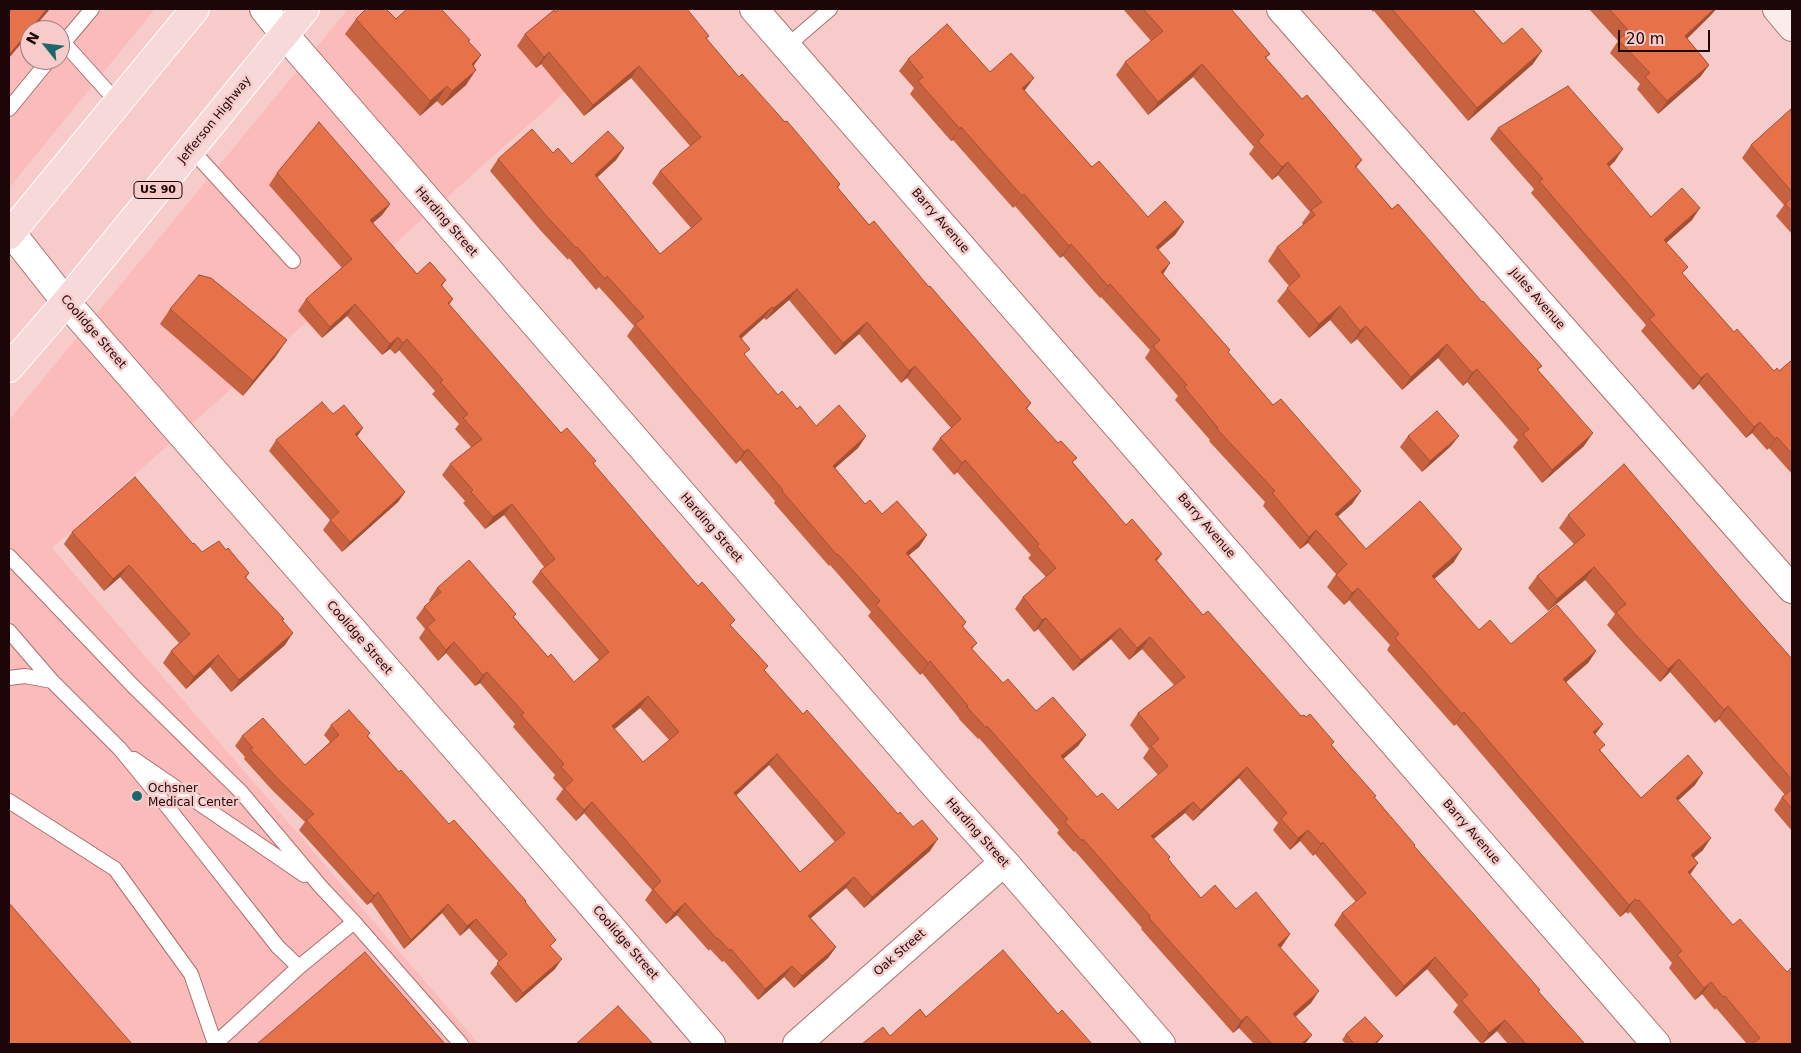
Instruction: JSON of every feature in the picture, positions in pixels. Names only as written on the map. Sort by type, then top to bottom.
[{"type":"main road","points":[[10,233],[195,9]]},
{"type":"main road","name":"Jefferson Highway","points":[[9,368],[66,302],[305,9]]},
{"type":"street","name":"Harding Street","points":[[264,9],[938,789],[1004,862],[1161,1044]]},
{"type":"street","name":"Barry Avenue","points":[[754,9],[1656,1044]]},
{"type":"street","name":"Jules Avenue","points":[[1281,9],[1792,590]]},
{"type":"street","points":[[1777,9],[1792,27]]},
{"type":"street","name":"Coolidge Street","points":[[10,233],[66,302],[521,823],[711,1044]]},
{"type":"street","name":"Oak Street","points":[[797,1044],[1004,862]]},
{"type":"lane","points":[[70,35],[92,9]]},
{"type":"lane","points":[[787,46],[830,9]]},
{"type":"lane","points":[[70,53],[118,103]]},
{"type":"lane","points":[[9,109],[41,70]]},
{"type":"lane","points":[[191,149],[293,262]]},
{"type":"lane","points":[[9,556],[132,685],[242,792],[321,887],[461,1044]]},
{"type":"lane","points":[[9,631],[52,681],[120,749],[278,947],[299,967]]},
{"type":"lane","points":[[9,678],[25,676],[52,681]]},
{"type":"lane","points":[[120,749],[321,887]]},
{"type":"lane","points":[[9,801],[115,869],[191,974],[215,1044],[299,967],[354,922]]},
{"type":"shaded area","points":[[9,9],[155,9],[9,188]]},
{"type":"shaded area","points":[[348,9],[659,9],[52,548],[479,1044],[9,1044],[9,420]]},
{"type":"building","points":[[9,9],[47,9],[38,20],[20,20],[20,42],[9,55]]},
{"type":"building","points":[[366,9],[386,9],[396,19],[407,9],[441,9],[470,40],[468,41],[481,55],[472,64],[476,70],[452,91],[447,86],[430,101],[356,19]]},
{"type":"building","points":[[559,9],[687,9],[709,36],[706,38],[739,77],[742,74],[785,122],[787,121],[840,184],[837,187],[869,225],[874,221],[1031,403],[1026,408],[1058,443],[1061,441],[1077,458],[1072,462],[1126,525],[1132,519],[1162,554],[1155,559],[1203,615],[1208,611],[1301,716],[1304,715],[1306,717],[1310,714],[1334,742],[1331,745],[1376,796],[1374,797],[1414,846],[1585,1044],[1526,1044],[1505,1020],[1489,1033],[1461,1000],[1468,995],[1435,957],[1404,986],[1342,913],[1366,893],[1323,842],[1321,844],[1308,830],[1298,838],[1281,819],[1287,813],[1247,767],[1201,810],[1193,802],[1151,836],[1170,857],[1168,859],[1201,898],[1215,885],[1236,909],[1256,892],[1290,934],[1278,945],[1319,991],[1293,1014],[1312,1035],[1301,1044],[1272,1044],[1247,1016],[1241,1021],[1149,918],[1150,916],[1083,839],[1082,841],[1065,822],[1068,819],[987,726],[986,728],[967,707],[930,661],[928,663],[876,605],[880,601],[837,555],[748,449],[744,452],[635,324],[644,317],[607,276],[605,279],[549,219],[498,159],[532,129],[553,153],[558,148],[572,164],[608,131],[624,148],[595,175],[660,254],[702,219],[660,171],[701,137],[639,66],[593,105],[549,52],[544,57],[525,34],[554,10],[555,12]],"holes":[[[797,289],[843,343],[867,322],[909,371],[915,366],[961,419],[940,438],[962,463],[965,460],[1039,544],[1037,546],[1056,568],[1023,597],[1042,620],[1046,618],[1081,660],[1120,628],[1137,648],[1150,637],[1185,677],[1138,713],[1159,739],[1151,746],[1168,766],[1118,810],[1102,793],[1097,797],[1061,756],[1086,735],[1053,697],[1036,711],[1008,679],[1003,683],[971,648],[977,643],[962,626],[966,622],[906,553],[927,535],[897,501],[882,514],[870,500],[865,504],[833,466],[866,436],[839,405],[816,426],[800,406],[797,409],[782,391],[778,395],[744,354],[750,349],[739,336],[772,307],[774,308]]]},
{"type":"building","points":[[1143,9],[1231,9],[1270,54],[1265,57],[1302,99],[1307,95],[1362,160],[1355,166],[1392,209],[1398,204],[1482,302],[1542,366],[1537,369],[1593,433],[1552,470],[1523,434],[1529,429],[1477,369],[1472,373],[1447,344],[1411,377],[1366,326],[1360,331],[1340,306],[1319,324],[1287,288],[1300,276],[1277,247],[1315,215],[1311,210],[1322,202],[1288,162],[1282,167],[1258,141],[1264,135],[1202,64],[1158,102],[1125,62],[1163,31]]},
{"type":"building","points":[[1392,9],[1472,9],[1503,44],[1522,28],[1542,51],[1477,108]]},
{"type":"building","points":[[1609,9],[1714,9],[1685,36],[1709,65],[1667,101],[1645,77],[1650,73],[1618,40],[1629,31]]},
{"type":"building","points":[[947,24],[990,72],[1011,53],[1034,78],[1022,88],[1092,167],[1099,161],[1148,217],[1165,201],[1184,222],[1156,247],[1170,263],[1161,272],[1230,350],[1228,352],[1273,405],[1281,399],[1361,491],[1335,514],[1366,549],[1420,501],[1462,549],[1432,576],[1479,630],[1490,620],[1511,644],[1557,605],[1596,651],[1563,679],[1603,724],[1593,732],[1605,745],[1599,750],[1641,798],[1688,755],[1703,773],[1676,798],[1711,838],[1691,855],[1698,863],[1688,872],[1733,925],[1740,919],[1787,972],[1792,967],[1792,1044],[1753,1043],[1760,1038],[1725,996],[1723,997],[1711,982],[1704,988],[1677,955],[1682,951],[1639,900],[1635,899],[1629,905],[1464,712],[1462,714],[1395,638],[1399,634],[1358,588],[1352,593],[1336,575],[1347,564],[1316,530],[1309,537],[1272,493],[1275,491],[1217,429],[1184,387],[1187,385],[1153,346],[1160,340],[1110,284],[1108,286],[1071,244],[1069,246],[1024,194],[1022,196],[918,81],[923,77],[908,59]]},
{"type":"building","points":[[1568,86],[1623,149],[1607,164],[1651,217],[1682,188],[1700,208],[1664,240],[1688,267],[1682,273],[1734,332],[1737,329],[1774,371],[1777,368],[1779,371],[1792,360],[1792,454],[1760,422],[1754,427],[1707,373],[1701,378],[1649,319],[1655,315],[1539,181],[1543,179],[1498,128]]},
{"type":"building","points":[[1792,108],[1792,192],[1751,145]]},
{"type":"building","points":[[319,122],[390,204],[370,220],[417,274],[430,262],[446,280],[441,285],[453,299],[448,303],[561,433],[567,428],[596,461],[593,463],[698,586],[702,582],[735,620],[730,625],[768,666],[764,670],[803,714],[807,710],[898,814],[900,812],[913,827],[922,820],[938,839],[872,897],[854,877],[808,916],[836,947],[802,976],[792,966],[765,989],[731,949],[730,951],[717,939],[685,903],[674,913],[653,889],[661,881],[651,869],[592,802],[584,810],[564,788],[573,780],[561,767],[564,764],[521,715],[524,713],[487,672],[483,675],[454,642],[446,650],[427,627],[435,620],[424,607],[441,592],[437,588],[469,560],[516,614],[513,617],[548,657],[551,654],[574,682],[609,652],[540,571],[555,559],[512,504],[493,517],[450,464],[482,439],[463,418],[468,414],[440,382],[443,380],[407,339],[403,343],[398,337],[390,344],[355,304],[330,327],[306,299],[352,259],[277,173]],"holes":[[[648,696],[679,732],[643,762],[612,726]],[[777,754],[845,833],[800,872],[734,793]]]},
{"type":"building","points":[[1792,197],[1792,212],[1785,204]]},
{"type":"building","points":[[199,275],[211,278],[287,340],[253,381],[170,309]]},
{"type":"building","points":[[322,402],[333,414],[344,405],[363,428],[355,434],[405,492],[350,542],[330,520],[339,512],[276,440]]},
{"type":"building","points":[[1437,411],[1459,436],[1430,461],[1408,436]]},
{"type":"building","points":[[1624,464],[1792,659],[1792,780],[1728,706],[1724,710],[1679,659],[1668,669],[1634,633],[1616,612],[1626,604],[1594,567],[1557,599],[1537,576],[1585,535],[1568,515]]},
{"type":"building","points":[[135,477],[202,552],[219,541],[226,550],[228,548],[249,573],[245,577],[284,619],[282,620],[293,633],[239,680],[218,655],[194,677],[171,651],[190,634],[129,565],[113,579],[72,532]]},
{"type":"building","points":[[349,710],[370,733],[367,736],[399,772],[401,770],[449,824],[454,820],[526,901],[556,940],[550,946],[562,959],[523,993],[497,963],[507,954],[476,919],[467,926],[448,904],[411,940],[378,892],[374,896],[306,820],[314,814],[250,749],[253,748],[242,736],[263,718],[305,765],[339,735],[331,725]]},
{"type":"building","points":[[1792,789],[1792,809],[1782,797]]},
{"type":"building","points":[[9,903],[132,1044],[9,1044]]},
{"type":"building","points":[[1003,950],[1058,1014],[1062,1010],[1092,1044],[862,1044],[883,1027],[890,1036],[920,1009],[926,1017]]},
{"type":"building","points":[[365,952],[445,1044],[257,1044]]},
{"type":"building","points":[[618,1006],[653,1044],[576,1044]]},
{"type":"building","points":[[1365,1017],[1383,1036],[1374,1044],[1354,1044],[1346,1034]]},
{"type":"place","name":"Ochsner Medical Center","points":[[137,796]]}]
